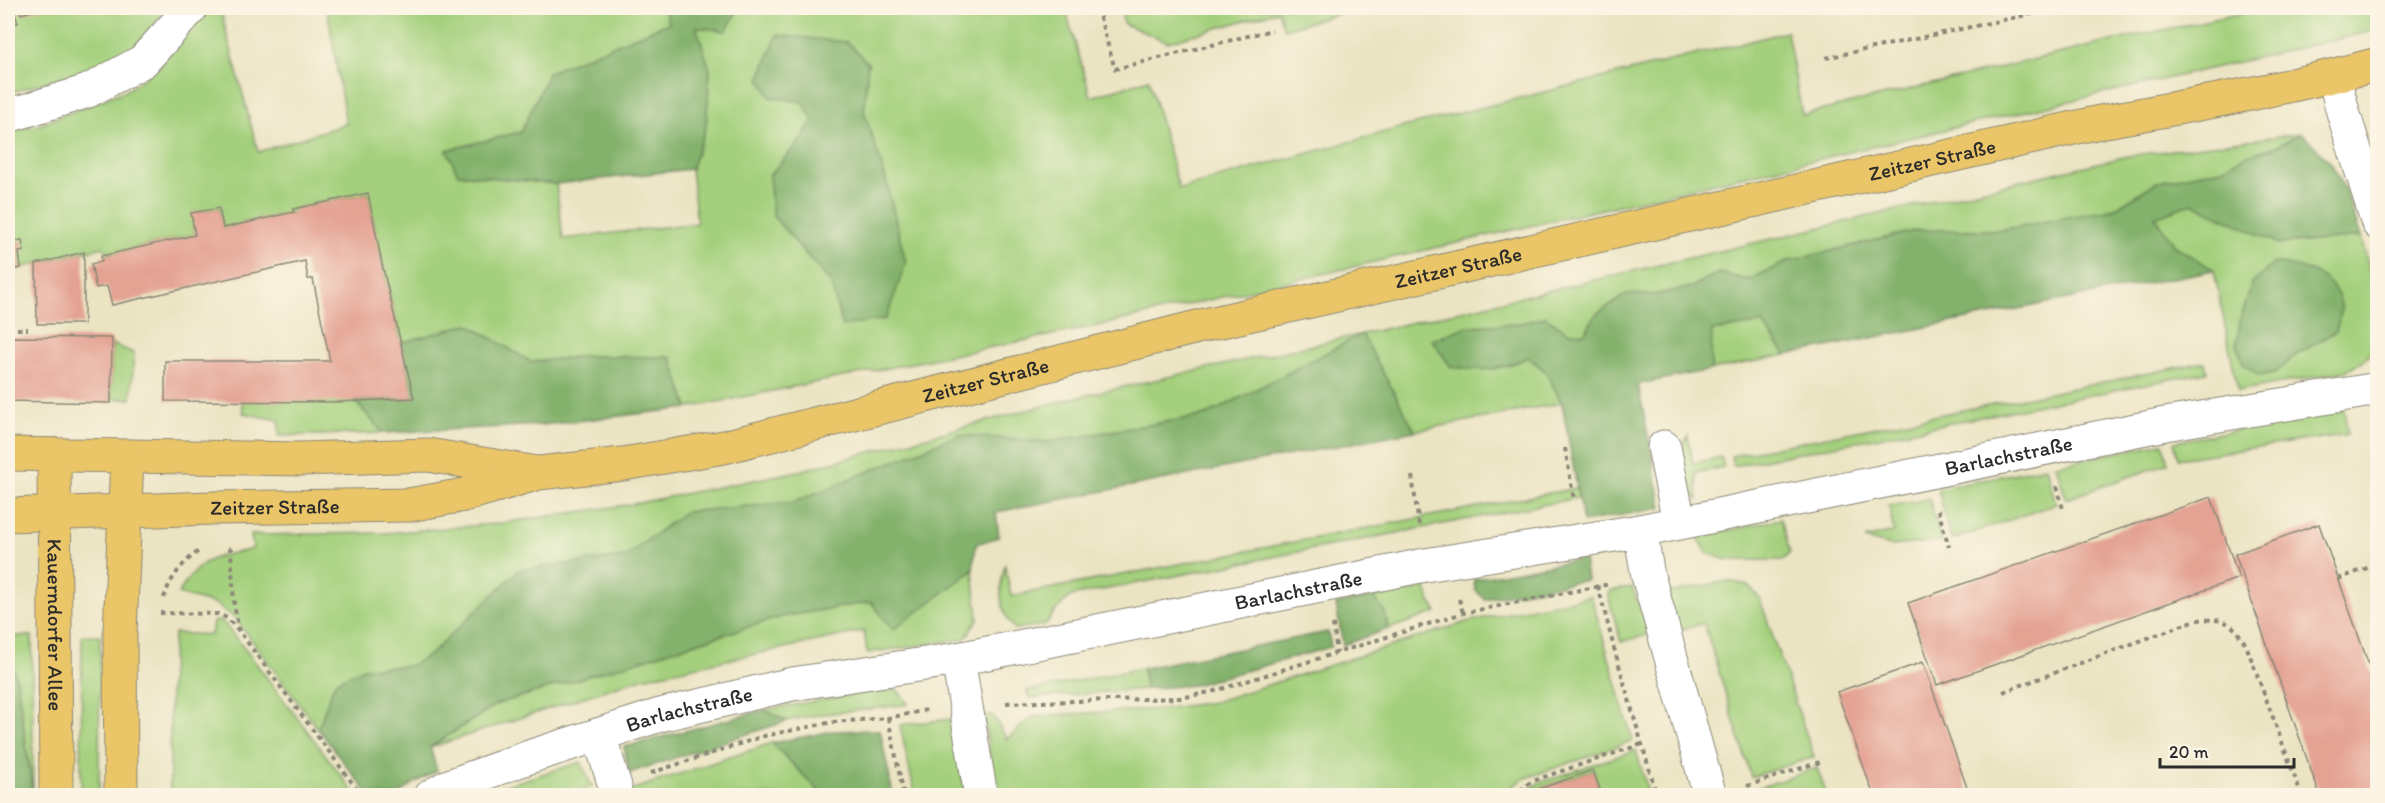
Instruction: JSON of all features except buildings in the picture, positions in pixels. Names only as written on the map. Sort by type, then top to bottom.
[{"type":"main road","name":"Zeitzer Straße","points":[[8,515],[214,508],[409,505],[464,495],[538,473],[623,464],[724,447],[1209,324],[2100,122],[2229,98],[2334,76],[2378,64]]},
{"type":"main road","name":"Zeitzer Straße","points":[[8,454],[300,459],[428,455],[538,473]]},
{"type":"main road","name":"Kauerndorfer Allee","points":[[54,455],[56,795]]},
{"type":"main road","points":[[121,795],[120,634],[127,456]]},
{"type":"street","points":[[8,116],[88,91],[142,62],[191,8]]},
{"type":"street","points":[[2334,76],[2378,223]]},
{"type":"street","name":"Barlachstraße","points":[[431,795],[449,786],[660,715],[792,684],[958,659],[1425,565],[1640,531],[2165,424],[2378,389]]},
{"type":"street","points":[[1664,447],[1679,522]]},
{"type":"street","points":[[1640,531],[1648,576],[1725,792]]},
{"type":"street","points":[[958,659],[981,795]]},
{"type":"street","points":[[599,735],[615,786]]},
{"type":"path","points":[[1097,8],[1115,69],[1272,30]]},
{"type":"path","points":[[1827,57],[2059,8]]},
{"type":"path","points":[[8,330],[28,329]]},
{"type":"path","points":[[1565,448],[1580,540]]},
{"type":"path","points":[[1412,476],[1425,565]]},
{"type":"path","points":[[222,545],[231,550],[234,604],[239,632]]},
{"type":"path","points":[[206,546],[189,558],[168,583],[160,613],[218,614],[227,618],[362,795]]},
{"type":"path","points":[[2338,579],[2378,564]]},
{"type":"path","points":[[615,786],[764,736],[833,722],[888,718],[965,704],[1180,698],[1215,691],[1463,613],[1648,576]]},
{"type":"path","points":[[1598,586],[1657,795]]},
{"type":"path","points":[[2003,692],[2196,620],[2217,619],[2235,627],[2246,645],[2302,795]]},
{"type":"path","points":[[2370,671],[2378,668]]},
{"type":"path","points":[[888,718],[904,795]]},
{"type":"path","points":[[1513,795],[1529,783],[1541,778],[1642,744]]},
{"type":"path","points":[[1725,792],[1823,761]]},
{"type":"green space","points":[[8,8],[169,8],[121,61],[8,93]]},
{"type":"green space","points":[[209,8],[220,8],[258,152],[346,124],[327,8],[664,8],[669,23],[549,72],[522,132],[447,150],[458,174],[556,184],[563,239],[697,223],[691,169],[706,127],[710,70],[696,27],[726,30],[739,8],[1065,8],[1091,97],[1149,79],[1179,189],[1403,127],[1787,32],[1802,115],[2116,40],[2266,8],[2377,8],[2377,30],[1097,326],[688,408],[671,357],[585,356],[531,362],[468,324],[401,343],[368,193],[294,209],[294,212],[223,228],[219,208],[192,213],[195,235],[109,254],[103,247],[8,271],[8,134],[13,129],[39,125],[127,90],[158,68],[188,27]],"holes":[[[868,63],[864,112],[885,176],[906,263],[842,326],[831,283],[773,216],[769,176],[801,140],[813,120],[803,102]]]},
{"type":"green space","points":[[664,8],[739,8],[726,31],[696,27],[710,70],[706,127],[691,169],[556,184],[458,174],[447,150],[521,132],[549,72],[669,23]]},
{"type":"green space","points":[[1120,8],[1360,8],[1284,29],[1278,11],[1168,42],[1124,24]]},
{"type":"green space","points":[[777,35],[847,42],[868,63],[864,112],[885,176],[906,263],[886,319],[842,326],[831,283],[773,216],[769,176],[801,140],[813,120],[803,102],[770,97],[760,78]]},
{"type":"green space","points":[[2302,133],[2272,148],[2245,156],[2222,169],[2157,182],[2116,208],[2001,230],[1918,230],[1789,261],[1748,280],[1718,273],[1692,287],[1653,295],[1627,294],[1596,314],[1585,333],[1568,332],[1546,317],[1516,324],[1468,326],[1432,340],[1452,367],[1499,368],[1528,357],[1546,372],[1562,403],[1415,431],[1362,335],[1207,415],[1048,442],[958,435],[794,502],[685,512],[625,557],[519,570],[430,655],[410,666],[364,668],[335,682],[318,729],[235,618],[215,604],[178,594],[201,565],[217,557],[253,549],[251,535],[386,533],[494,524],[633,504],[799,471],[1069,399],[1362,334],[2128,156]]},
{"type":"green space","points":[[2302,133],[2331,163],[2346,192],[2361,237],[2279,244],[2192,203],[2155,217],[2175,246],[2214,270],[1786,355],[1762,323],[1712,331],[1711,370],[1638,384],[1662,508],[1583,522],[1562,403],[1546,372],[1528,357],[1499,368],[1451,367],[1432,340],[1468,326],[1516,324],[1546,317],[1568,332],[1585,333],[1596,314],[1627,294],[1653,295],[1692,287],[1718,273],[1748,280],[1789,261],[1919,230],[2001,230],[2116,208],[2157,182],[2222,169],[2245,156],[2272,148]]},
{"type":"green space","points":[[2192,203],[2279,244],[2361,237],[2379,320],[2379,333],[2375,348],[2364,360],[2346,371],[2238,391],[2214,271],[2175,246],[2155,217]],"holes":[[[2240,320],[2336,331],[2296,355],[2276,372]]]},
{"type":"green space","points":[[2274,263],[2305,269],[2323,278],[2337,293],[2341,310],[2336,331],[2296,355],[2277,372],[2259,376],[2243,364],[2237,343],[2240,320],[2252,284]]},
{"type":"green space","points":[[1762,323],[1786,355],[1711,370],[1711,331]]},
{"type":"green space","points":[[468,324],[531,362],[585,356],[671,357],[688,408],[542,425],[383,433],[355,401],[414,398],[401,343]]},
{"type":"green space","points":[[1362,334],[1415,431],[996,512],[999,537],[976,544],[973,570],[893,630],[871,602],[781,617],[497,704],[430,747],[437,771],[398,795],[369,795],[318,729],[335,682],[364,668],[410,666],[430,655],[519,570],[625,557],[685,512],[794,502],[958,435],[1048,442],[1207,415]]},
{"type":"green space","points":[[112,344],[134,353],[131,399],[111,399]]},
{"type":"green space","points":[[2205,362],[2207,372],[1733,466],[1731,456]]},
{"type":"green space","points":[[242,401],[355,401],[383,433],[279,436],[279,420],[243,413]]},
{"type":"green space","points":[[2344,410],[2348,434],[2178,459],[2174,442]]},
{"type":"green space","points":[[1688,436],[1693,463],[1721,457],[1724,467],[1696,473],[1698,500],[1688,490],[1680,450]]},
{"type":"green space","points":[[2163,443],[2168,463],[2066,499],[2056,465]]},
{"type":"green space","points":[[2046,467],[2056,504],[1951,540],[1938,489]]},
{"type":"green space","points":[[1577,488],[1578,498],[1071,596],[1056,610],[1045,625],[1015,629],[1006,615],[1001,599],[1001,582],[1005,566],[1011,596]]},
{"type":"green space","points":[[1929,499],[1942,541],[1891,546],[1865,539],[1894,532],[1889,506]]},
{"type":"green space","points":[[1781,519],[1790,553],[1783,560],[1726,560],[1707,553],[1698,537]]},
{"type":"green space","points":[[1584,559],[1587,580],[1485,599],[1475,590],[1474,579]]},
{"type":"green space","points":[[973,570],[978,619],[965,639],[867,653],[864,631],[642,678],[429,748],[497,704],[781,617],[871,602],[894,629]]},
{"type":"green space","points":[[1728,581],[1748,585],[1760,599],[1814,757],[1751,777],[1704,623],[1677,631],[1668,593]]},
{"type":"green space","points":[[1632,587],[1650,634],[1621,642],[1608,596],[1609,591]]},
{"type":"green space","points":[[1426,588],[1430,602],[1437,612],[1388,629],[1385,612],[1373,597]]},
{"type":"green space","points":[[1591,596],[1633,741],[1523,779],[1501,795],[997,796],[983,714],[993,716],[1007,739],[1033,716],[1161,709],[1214,702],[1470,621]]},
{"type":"green space","points":[[1373,597],[1385,612],[1388,629],[1343,645],[1336,604]]},
{"type":"green space","points":[[222,621],[356,795],[170,795],[170,686],[174,633],[211,635],[213,622]]},
{"type":"green space","points":[[1328,632],[1331,647],[1194,685],[1145,689],[1143,668]]},
{"type":"green space","points":[[82,635],[100,635],[99,795],[81,795]]},
{"type":"green space","points":[[8,636],[32,636],[33,791],[17,681],[8,654]]},
{"type":"green space","points":[[8,654],[17,681],[33,795],[8,795]]},
{"type":"green space","points":[[1143,668],[1145,689],[1029,698],[1027,691]]},
{"type":"green space","points":[[886,689],[898,690],[908,704],[787,721],[764,710]]},
{"type":"green space","points":[[764,710],[787,721],[629,773],[624,747]]},
{"type":"green space","points":[[951,719],[966,795],[915,795],[900,725]]},
{"type":"green space","points":[[880,730],[893,795],[823,795],[772,743],[833,731]]},
{"type":"green space","points":[[772,743],[823,795],[613,796]]},
{"type":"green space","points":[[1636,750],[1649,795],[1602,795],[1593,770],[1518,796],[1539,783]]},
{"type":"green space","points":[[581,762],[592,787],[566,795],[475,795]]},
{"type":"green space","points":[[1817,768],[1827,795],[1753,795],[1752,790]]}]
